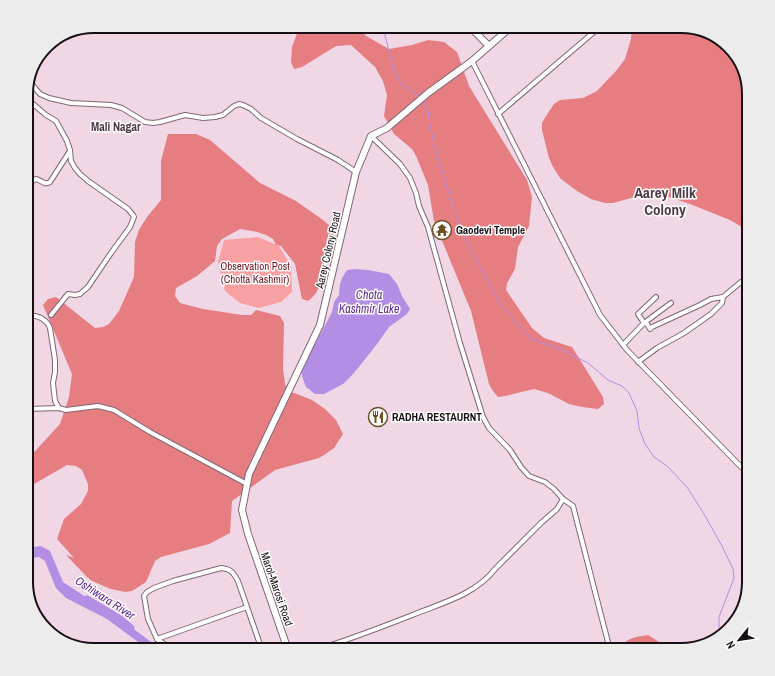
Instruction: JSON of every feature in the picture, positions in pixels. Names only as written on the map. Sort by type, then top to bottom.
[{"type":"main road","points":[[476,33],[489,46]]},
{"type":"main road","points":[[371,136],[387,128],[428,94],[472,61],[504,33]]},
{"type":"main road","name":"Aarey Colony Road","points":[[248,534],[242,510],[249,474],[320,325],[356,172],[371,136]]},
{"type":"main road","name":"Marol-Marosi Road","points":[[248,534],[286,643]]},
{"type":"street","points":[[498,114],[593,33]]},
{"type":"street","points":[[472,61],[600,315],[638,362],[742,467]]},
{"type":"street","points":[[34,87],[40,94],[49,98],[71,103],[111,105],[122,108],[145,122],[153,123],[185,116],[203,118],[215,117],[223,115],[234,106],[239,104],[243,105],[251,109],[261,118],[338,160],[356,172]]},
{"type":"street","points":[[33,104],[56,122],[67,141],[71,161],[80,174],[128,209],[134,217],[130,227],[88,287],[80,294],[68,294],[51,315]]},
{"type":"street","points":[[371,136],[400,164],[410,178],[419,206],[428,227],[460,343],[483,417],[489,428],[510,450],[529,476],[545,482],[554,488],[563,499],[573,506],[608,643]]},
{"type":"street","points":[[33,181],[36,179],[48,184],[70,150]]},
{"type":"street","points":[[656,296],[638,314],[650,329],[711,299],[723,297],[742,282]]},
{"type":"street","points":[[638,362],[657,348],[684,333],[711,314],[722,303],[723,297]]},
{"type":"street","points":[[623,344],[644,323],[671,303]]},
{"type":"street","points":[[33,316],[41,318],[48,323],[55,360],[53,383],[55,401],[58,408]]},
{"type":"street","points":[[33,409],[58,408],[66,410],[98,406],[114,410],[150,432],[247,484]]},
{"type":"street","points":[[337,643],[448,602],[477,587],[557,509],[563,499]]},
{"type":"street","points":[[162,643],[157,639],[148,619],[144,596],[147,592],[173,581],[221,568],[226,568],[235,575],[260,643]]},
{"type":"street","points":[[157,639],[247,607]]},
{"type":"green space","name":"Observation Post (Chotta Kashmir)","points":[[258,237],[279,246],[291,266],[292,292],[281,302],[259,308],[240,303],[225,291],[218,262],[224,240]]},
{"type":"shaded area","points":[[297,33],[363,33],[389,49],[412,45],[428,40],[444,42],[457,52],[469,86],[527,180],[532,197],[529,226],[518,247],[515,269],[507,283],[506,290],[532,328],[544,338],[572,347],[603,397],[604,404],[598,409],[582,407],[569,404],[548,393],[534,389],[498,397],[489,384],[471,311],[434,221],[428,185],[412,149],[394,134],[384,116],[387,95],[383,81],[375,67],[351,45],[336,46],[302,67],[294,69],[291,62],[292,47]]},
{"type":"shaded area","points":[[631,33],[693,34],[712,41],[721,48],[736,67],[741,82],[742,94],[742,227],[730,220],[660,194],[635,197],[613,203],[605,203],[591,199],[577,191],[560,178],[552,165],[542,130],[542,123],[546,116],[554,104],[560,100],[583,98],[597,91],[625,59]]},
{"type":"shaded area","points":[[168,134],[196,134],[210,140],[260,183],[296,201],[323,220],[334,232],[324,259],[320,285],[308,301],[302,299],[295,264],[281,246],[276,245],[273,239],[266,235],[240,229],[222,239],[217,246],[215,261],[197,276],[176,288],[175,296],[180,303],[203,309],[242,315],[251,315],[256,310],[280,316],[284,323],[283,369],[285,384],[289,391],[312,400],[325,409],[336,420],[343,434],[334,448],[319,458],[275,470],[232,501],[230,533],[209,544],[161,557],[155,561],[146,582],[132,591],[125,592],[111,589],[92,581],[66,555],[74,558],[57,539],[64,519],[81,504],[88,491],[88,484],[82,470],[76,466],[67,465],[33,484],[33,453],[60,424],[69,397],[72,374],[43,305],[48,299],[56,297],[95,328],[103,327],[109,324],[119,311],[134,277],[135,242],[139,230],[147,217],[161,200],[161,161]]},
{"type":"shaded area","points":[[648,635],[661,643],[624,643],[636,637]]},
{"type":"water","name":"Chota Kashmir Lake","points":[[355,269],[389,274],[397,284],[410,309],[407,314],[389,327],[354,373],[343,384],[324,394],[315,394],[306,387],[302,376],[302,369],[332,312],[334,302],[339,295],[342,278],[347,270]]},
{"type":"water","points":[[41,546],[50,551],[63,582],[153,643],[140,643],[107,619],[66,598],[56,588],[45,561],[39,557],[33,558],[33,547]]},
{"type":"waterway","points":[[384,33],[393,68],[401,84],[421,97]]},
{"type":"waterway","points":[[423,101],[428,110],[434,144],[462,232],[501,305],[531,339],[560,349],[588,363],[608,380],[622,386],[629,393],[637,411],[639,428],[645,444],[654,457],[667,466],[687,487],[704,514],[733,569],[734,578],[719,620]]},
{"type":"waterway","name":"Oshiwara River","points":[[87,599],[119,618],[131,628]]},
{"type":"place","name":"Gaodevi Temple","points":[[442,230]]},
{"type":"place","name":"RADHA RESTAURNT","points":[[378,417]]},
{"type":"district","name":"Mali Nagar","points":[[116,127]]},
{"type":"district","name":"Aarey Milk Colony","points":[[665,202]]}]
